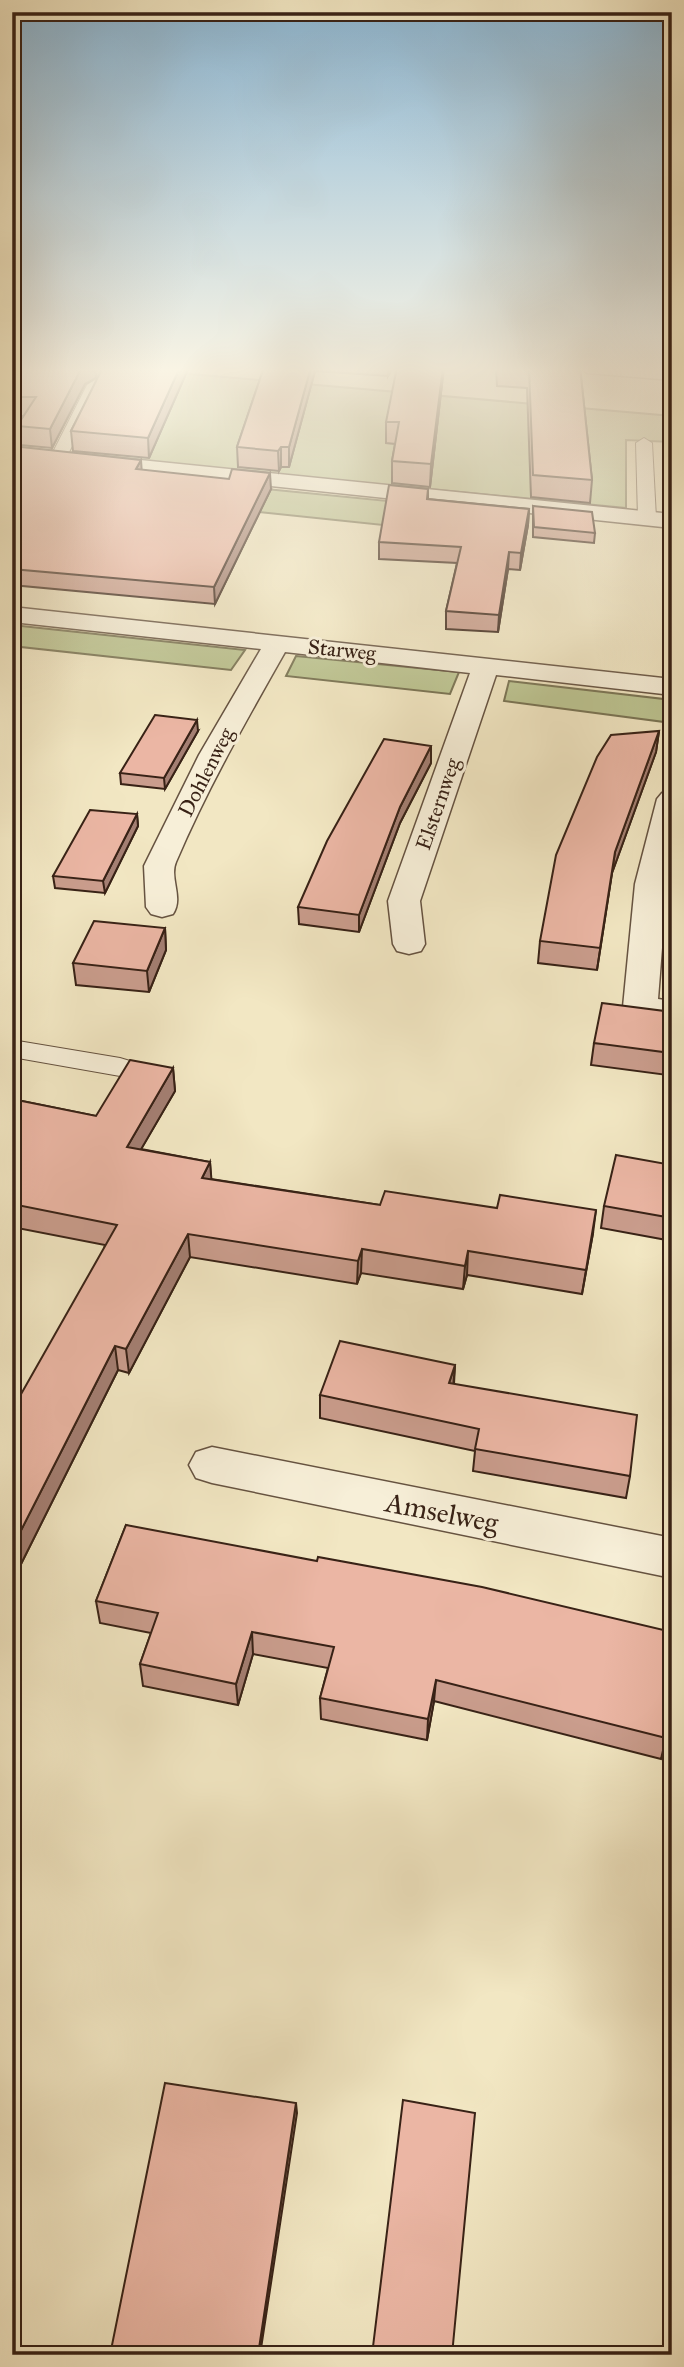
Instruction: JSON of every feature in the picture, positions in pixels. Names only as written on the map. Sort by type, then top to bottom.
[{"type":"street","points":[[249,477],[672,521]]},
{"type":"street","name":"Starweg","points":[[12,614],[672,687]]},
{"type":"street","name":"Dohlenweg","points":[[162,907],[159,866],[213,755],[277,643]]},
{"type":"street","name":"Elsternweg","points":[[409,944],[404,901],[486,665]]},
{"type":"street","points":[[672,799],[651,884],[640,1007],[672,1012]]},
{"type":"street","name":"Amselweg","points":[[212,1465],[672,1558]]},
{"type":"lane","points":[[645,477],[647,518]]},
{"type":"lane","points":[[12,1048],[120,1067]]},
{"type":"green space","points":[[309,477],[626,477],[626,508]]},
{"type":"green space","points":[[266,489],[398,502],[383,525],[249,511]]},
{"type":"green space","points":[[12,625],[245,650],[231,670],[12,646]]},
{"type":"green space","points":[[296,656],[459,672],[450,694],[286,676]]},
{"type":"green space","points":[[509,681],[672,700],[672,723],[504,701]]},
{"type":"building","points":[[12,477],[268,477],[214,587],[12,569]]},
{"type":"building","points":[[562,477],[592,477],[592,480]]},
{"type":"building","points":[[389,485],[428,489],[427,499],[529,509],[521,553],[509,552],[499,615],[446,611],[461,547],[379,542]]},
{"type":"building","points":[[533,506],[592,512],[595,533],[534,527]]},
{"type":"building","points":[[155,715],[197,720],[164,778],[120,773]]},
{"type":"building","points":[[659,731],[615,852],[600,948],[540,941],[556,855],[597,757],[611,735]]},
{"type":"building","points":[[384,739],[431,746],[400,807],[359,915],[298,907],[327,841]]},
{"type":"building","points":[[90,810],[137,814],[103,881],[53,876]]},
{"type":"building","points":[[94,921],[165,928],[147,971],[73,963]]},
{"type":"building","points":[[602,1003],[672,1012],[671,1053],[594,1043]]},
{"type":"building","points":[[130,1060],[173,1068],[127,1147],[210,1162],[202,1178],[380,1205],[385,1191],[497,1208],[500,1195],[596,1210],[586,1270],[468,1251],[465,1266],[362,1249],[358,1261],[188,1234],[126,1349],[115,1346],[12,1548],[12,1410],[117,1225],[12,1204],[12,1099],[96,1116]]},
{"type":"building","points":[[616,1155],[672,1165],[672,1218],[604,1206]]},
{"type":"building","points":[[340,1341],[455,1365],[449,1383],[637,1415],[630,1476],[475,1449],[479,1429],[320,1395]]},
{"type":"building","points":[[126,1525],[317,1561],[318,1557],[482,1587],[672,1632],[672,1705],[666,1738],[436,1680],[428,1719],[320,1698],[334,1647],[252,1632],[236,1684],[140,1664],[158,1613],[96,1601]]},
{"type":"building","points":[[165,2083],[296,2103],[258,2355],[110,2355]]},
{"type":"building","points":[[403,2100],[475,2113],[452,2355],[372,2355]]}]
